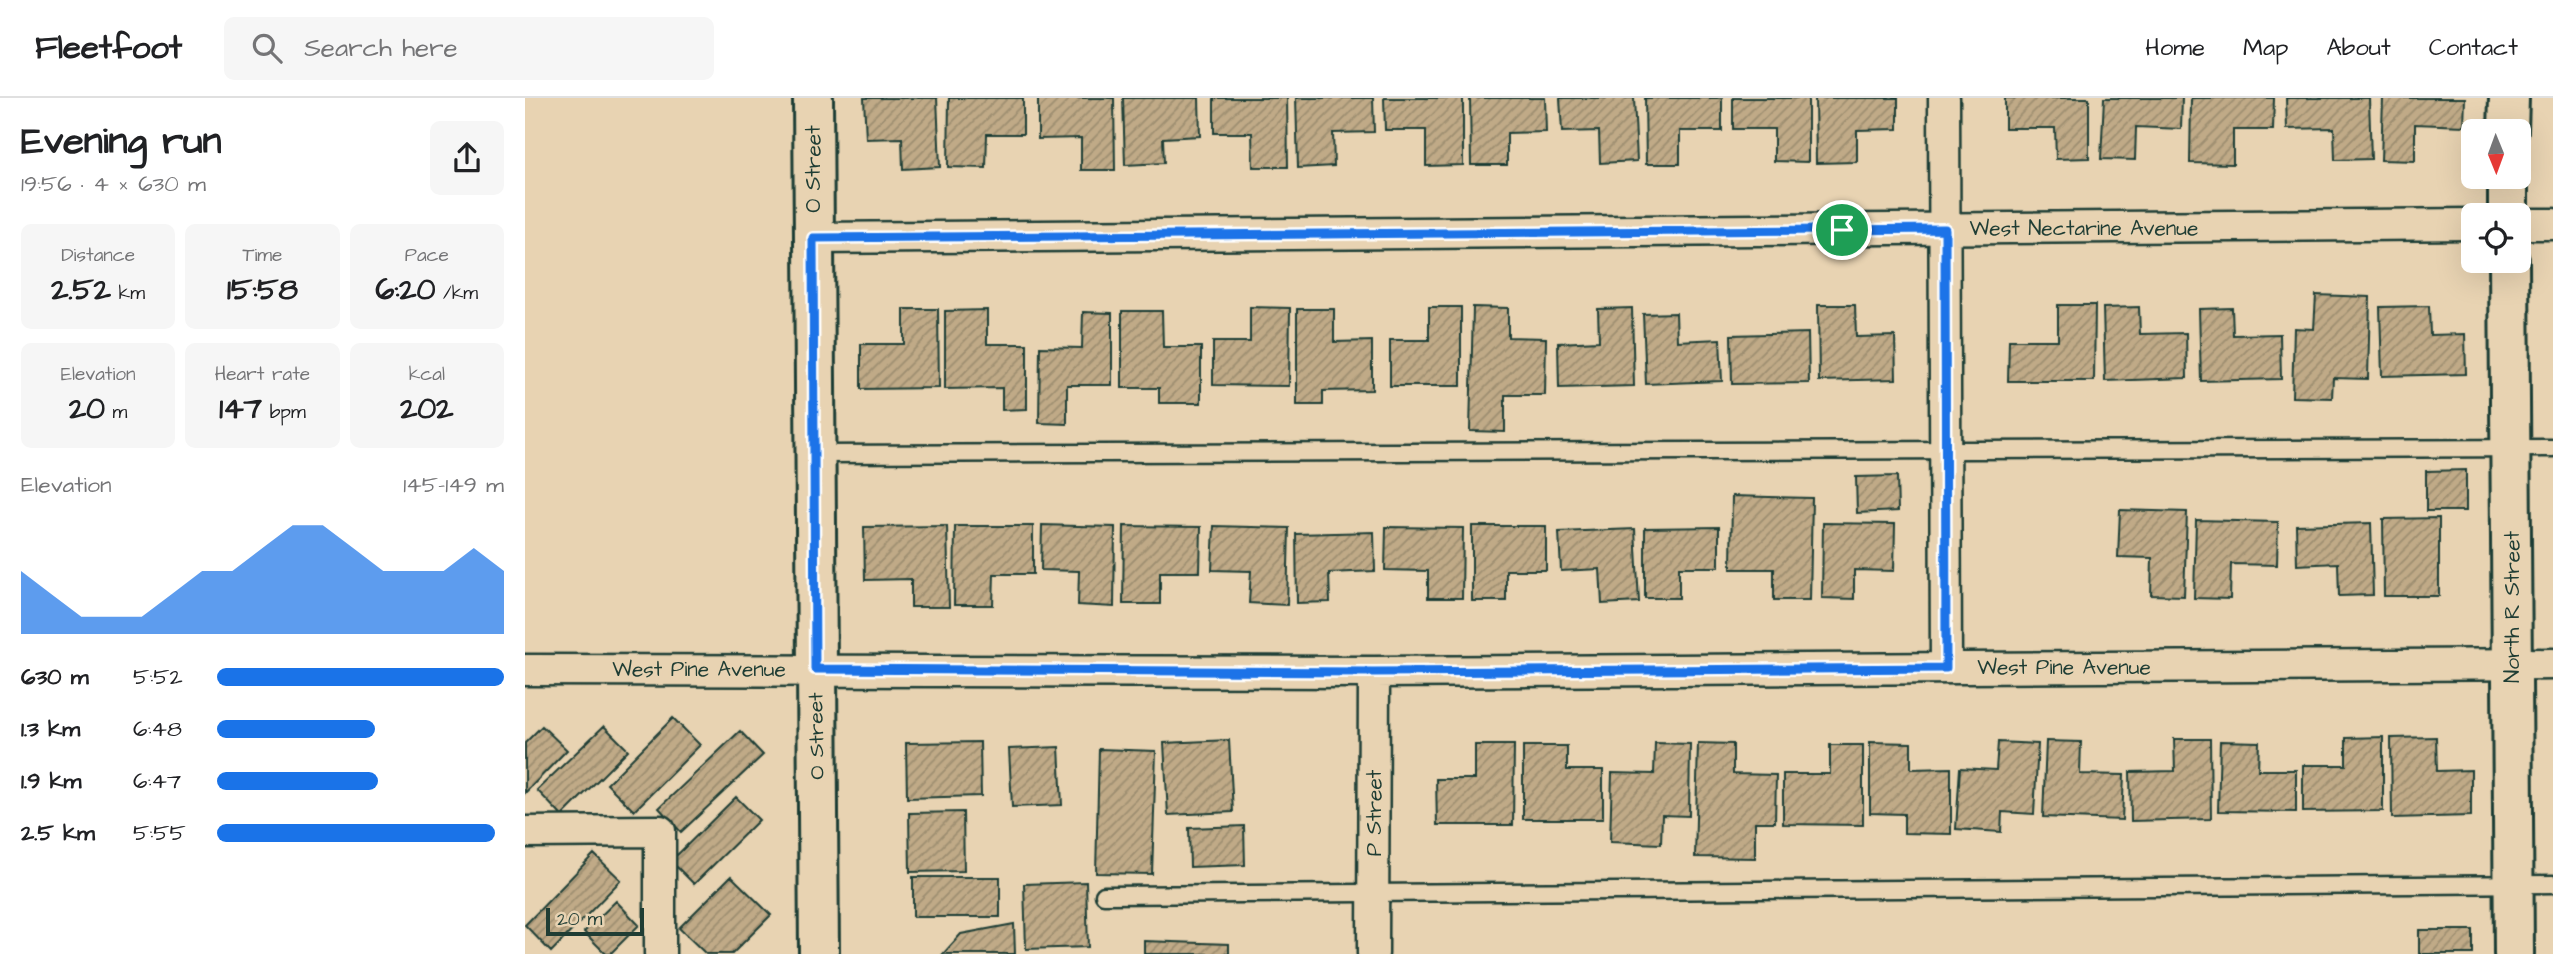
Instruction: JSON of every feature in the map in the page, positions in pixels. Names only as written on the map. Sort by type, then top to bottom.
[{"type":"street","name":"O Street","points":[[813,98],[819,954]]},
{"type":"street","points":[[1944,98],[1946,668]]},
{"type":"street","points":[[2508,119],[2509,98]]},
{"type":"street","points":[[2531,224],[2553,224]]},
{"type":"street","name":"West Nectarine Avenue","points":[[813,238],[2461,225]]},
{"type":"street","name":"North R Street","points":[[2509,273],[2514,954]]},
{"type":"street","name":"West Pine Avenue","points":[[525,670],[1374,672],[2553,664]]},
{"type":"street","name":"P Street","points":[[1373,954],[1374,672]]},
{"type":"street","points":[[525,832],[660,831],[660,954]]},
{"type":"lane","points":[[815,454],[2553,448]]},
{"type":"lane","points":[[1104,895],[2553,884]]},
{"type":"building","points":[[864,98],[937,98],[940,167],[903,169],[902,138],[866,139]]},
{"type":"building","points":[[949,98],[1023,98],[1023,134],[987,134],[986,168],[948,167]]},
{"type":"building","points":[[1038,98],[1114,98],[1115,170],[1081,170],[1081,138],[1038,139]]},
{"type":"building","points":[[1123,98],[1199,98],[1200,136],[1163,138],[1164,163],[1125,165]]},
{"type":"building","points":[[1214,98],[1287,98],[1288,167],[1253,167],[1252,133],[1214,133]]},
{"type":"building","points":[[1296,98],[1373,98],[1374,132],[1333,133],[1334,166],[1298,168]]},
{"type":"building","points":[[1384,98],[1463,98],[1463,165],[1426,166],[1426,130],[1385,130]]},
{"type":"building","points":[[1470,98],[1545,98],[1546,132],[1507,133],[1507,165],[1471,165]]},
{"type":"building","points":[[1560,98],[1634,98],[1637,161],[1600,163],[1599,131],[1562,132]]},
{"type":"building","points":[[1645,98],[1722,98],[1722,131],[1680,131],[1680,164],[1646,164]]},
{"type":"building","points":[[1733,98],[1808,98],[1808,162],[1774,161],[1774,129],[1733,129]]},
{"type":"building","points":[[1815,98],[1898,98],[1898,129],[1857,130],[1857,162],[1816,163]]},
{"type":"building","points":[[2005,98],[2089,98],[2089,158],[2056,159],[2055,128],[2005,128]]},
{"type":"building","points":[[2104,98],[2182,98],[2181,129],[2136,127],[2135,160],[2101,159]]},
{"type":"building","points":[[2191,98],[2274,98],[2273,130],[2233,130],[2233,164],[2190,163]]},
{"type":"building","points":[[2286,98],[2369,98],[2371,159],[2335,160],[2334,128],[2287,129]]},
{"type":"building","points":[[2383,98],[2465,98],[2464,119],[2461,119],[2461,126],[2415,124],[2415,161],[2381,160]]},
{"type":"building","points":[[2316,295],[2370,297],[2368,379],[2333,378],[2332,398],[2292,397],[2294,328],[2314,329]]},
{"type":"building","points":[[1818,305],[1855,305],[1856,337],[1895,336],[1896,379],[1819,381]]},
{"type":"building","points":[[2058,305],[2095,305],[2094,381],[2008,381],[2009,340],[2058,340]]},
{"type":"building","points":[[2429,306],[2430,335],[2465,334],[2466,374],[2382,376],[2380,307]]},
{"type":"building","points":[[1250,307],[1290,308],[1289,386],[1213,385],[1213,342],[1250,342]]},
{"type":"building","points":[[1429,307],[1461,307],[1461,386],[1390,386],[1390,340],[1429,340]]},
{"type":"building","points":[[1473,307],[1508,308],[1508,337],[1546,338],[1545,395],[1505,395],[1505,432],[1470,431]]},
{"type":"building","points":[[2139,307],[2140,334],[2186,333],[2187,378],[2105,381],[2103,308]]},
{"type":"building","points":[[1632,308],[1634,386],[1559,388],[1558,343],[1599,341],[1598,309]]},
{"type":"building","points":[[2232,308],[2233,335],[2280,334],[2281,379],[2201,381],[2199,309]]},
{"type":"building","points":[[904,309],[938,309],[939,388],[861,389],[861,344],[904,344]]},
{"type":"building","points":[[1297,309],[1334,309],[1334,342],[1372,341],[1372,390],[1323,391],[1323,405],[1297,405]]},
{"type":"building","points":[[987,310],[987,344],[1027,344],[1027,409],[1002,410],[1002,388],[945,389],[945,311]]},
{"type":"building","points":[[1122,311],[1162,311],[1163,347],[1201,347],[1201,403],[1159,403],[1159,388],[1122,388]]},
{"type":"building","points":[[1083,312],[1112,313],[1112,385],[1067,385],[1067,424],[1039,423],[1040,347],[1082,348]]},
{"type":"building","points":[[1676,313],[1677,341],[1720,339],[1722,381],[1646,384],[1643,314]]},
{"type":"building","points":[[1808,333],[1809,383],[1732,384],[1731,335]]},
{"type":"building","points":[[2466,470],[2466,511],[2426,511],[2426,471]]},
{"type":"building","points":[[1897,476],[1898,511],[1857,513],[1856,477]]},
{"type":"building","points":[[1732,496],[1812,498],[1810,600],[1774,600],[1774,569],[1731,569]]},
{"type":"building","points":[[2120,510],[2187,512],[2184,596],[2151,595],[2152,558],[2118,557]]},
{"type":"building","points":[[2439,518],[2439,596],[2384,596],[2383,519]]},
{"type":"building","points":[[2196,520],[2278,522],[2277,565],[2231,564],[2230,599],[2194,598]]},
{"type":"building","points":[[1823,523],[1895,524],[1894,571],[1854,570],[1854,599],[1822,598]]},
{"type":"building","points":[[2371,523],[2373,595],[2339,596],[2338,563],[2297,565],[2296,525]]},
{"type":"building","points":[[1042,525],[1115,527],[1114,607],[1078,605],[1079,571],[1041,570]]},
{"type":"building","points":[[947,526],[949,607],[911,607],[911,579],[865,580],[864,527]]},
{"type":"building","points":[[955,526],[1033,526],[1033,574],[994,574],[993,605],[954,605]]},
{"type":"building","points":[[1124,526],[1201,527],[1200,572],[1160,572],[1160,604],[1123,604]]},
{"type":"building","points":[[1214,526],[1289,528],[1287,605],[1249,603],[1251,571],[1212,570]]},
{"type":"building","points":[[1472,526],[1546,526],[1546,570],[1506,570],[1506,601],[1472,601]]},
{"type":"building","points":[[1386,527],[1463,528],[1462,598],[1428,598],[1428,571],[1385,570]]},
{"type":"building","points":[[1719,527],[1719,567],[1679,567],[1679,598],[1645,598],[1645,528]]},
{"type":"building","points":[[1635,529],[1639,602],[1602,604],[1600,569],[1561,571],[1559,532]]},
{"type":"building","points":[[1374,532],[1375,571],[1329,573],[1330,602],[1297,603],[1296,534]]},
{"type":"building","points":[[673,718],[700,745],[634,811],[607,784]]},
{"type":"building","points":[[542,726],[567,750],[525,793],[525,743]]},
{"type":"building","points":[[604,726],[628,750],[562,816],[537,790]]},
{"type":"building","points":[[740,731],[763,755],[681,832],[659,808]]},
{"type":"building","points":[[2383,737],[2383,811],[2303,812],[2303,765],[2346,765],[2346,738]]},
{"type":"building","points":[[2436,737],[2437,771],[2471,770],[2471,816],[2392,818],[2391,738]]},
{"type":"building","points":[[2174,739],[2210,739],[2211,819],[2131,821],[2130,772],[2175,771]]},
{"type":"building","points":[[1229,740],[1233,812],[1168,815],[1164,743]]},
{"type":"building","points":[[2046,741],[2081,742],[2080,774],[2124,775],[2122,820],[2043,817]]},
{"type":"building","points":[[2220,741],[2259,742],[2258,770],[2296,770],[2296,812],[2218,811]]},
{"type":"building","points":[[980,742],[981,796],[907,798],[906,743]]},
{"type":"building","points":[[1870,742],[1911,743],[1911,769],[1951,768],[1951,834],[1904,833],[1904,814],[1870,813]]},
{"type":"building","points":[[1998,742],[2038,744],[2034,814],[2002,812],[2001,832],[1956,829],[1960,768],[1996,770]]},
{"type":"building","points":[[1655,743],[1690,744],[1689,816],[1662,815],[1661,844],[1610,842],[1612,773],[1654,774]]},
{"type":"building","points":[[1698,743],[1733,744],[1733,774],[1776,775],[1775,822],[1755,822],[1755,858],[1695,857]]},
{"type":"building","points":[[1475,745],[1514,745],[1513,825],[1437,825],[1436,779],[1475,779]]},
{"type":"building","points":[[1830,745],[1863,745],[1863,825],[1783,824],[1783,774],[1830,774]]},
{"type":"building","points":[[1523,746],[1567,746],[1567,770],[1603,770],[1603,819],[1523,819]]},
{"type":"building","points":[[1059,747],[1062,805],[1012,807],[1009,749]]},
{"type":"building","points":[[1099,749],[1156,751],[1152,874],[1096,873]]},
{"type":"building","points":[[736,797],[759,820],[694,884],[671,861]]},
{"type":"building","points":[[963,812],[964,871],[910,872],[909,813]]},
{"type":"building","points":[[1244,826],[1245,865],[1190,867],[1189,828]]},
{"type":"building","points":[[594,854],[621,880],[551,952],[525,925]]},
{"type":"building","points":[[731,876],[771,915],[732,954],[706,954],[679,928]]},
{"type":"building","points":[[913,877],[1000,877],[1000,917],[913,917]]},
{"type":"building","points":[[1086,882],[1088,947],[1026,949],[1024,884]]},
{"type":"building","points":[[616,901],[639,925],[610,954],[606,954],[584,932]]},
{"type":"building","points":[[1014,924],[1015,954],[943,954],[961,934]]},
{"type":"building","points":[[2419,930],[2473,930],[2473,954],[2419,954]]},
{"type":"building","points":[[1144,941],[1229,944],[1229,954],[1144,954]]},
{"type":"route","points":[[1945,229],[1946,668],[1374,672],[815,669],[813,238],[1842,230],[1945,229]]}]
